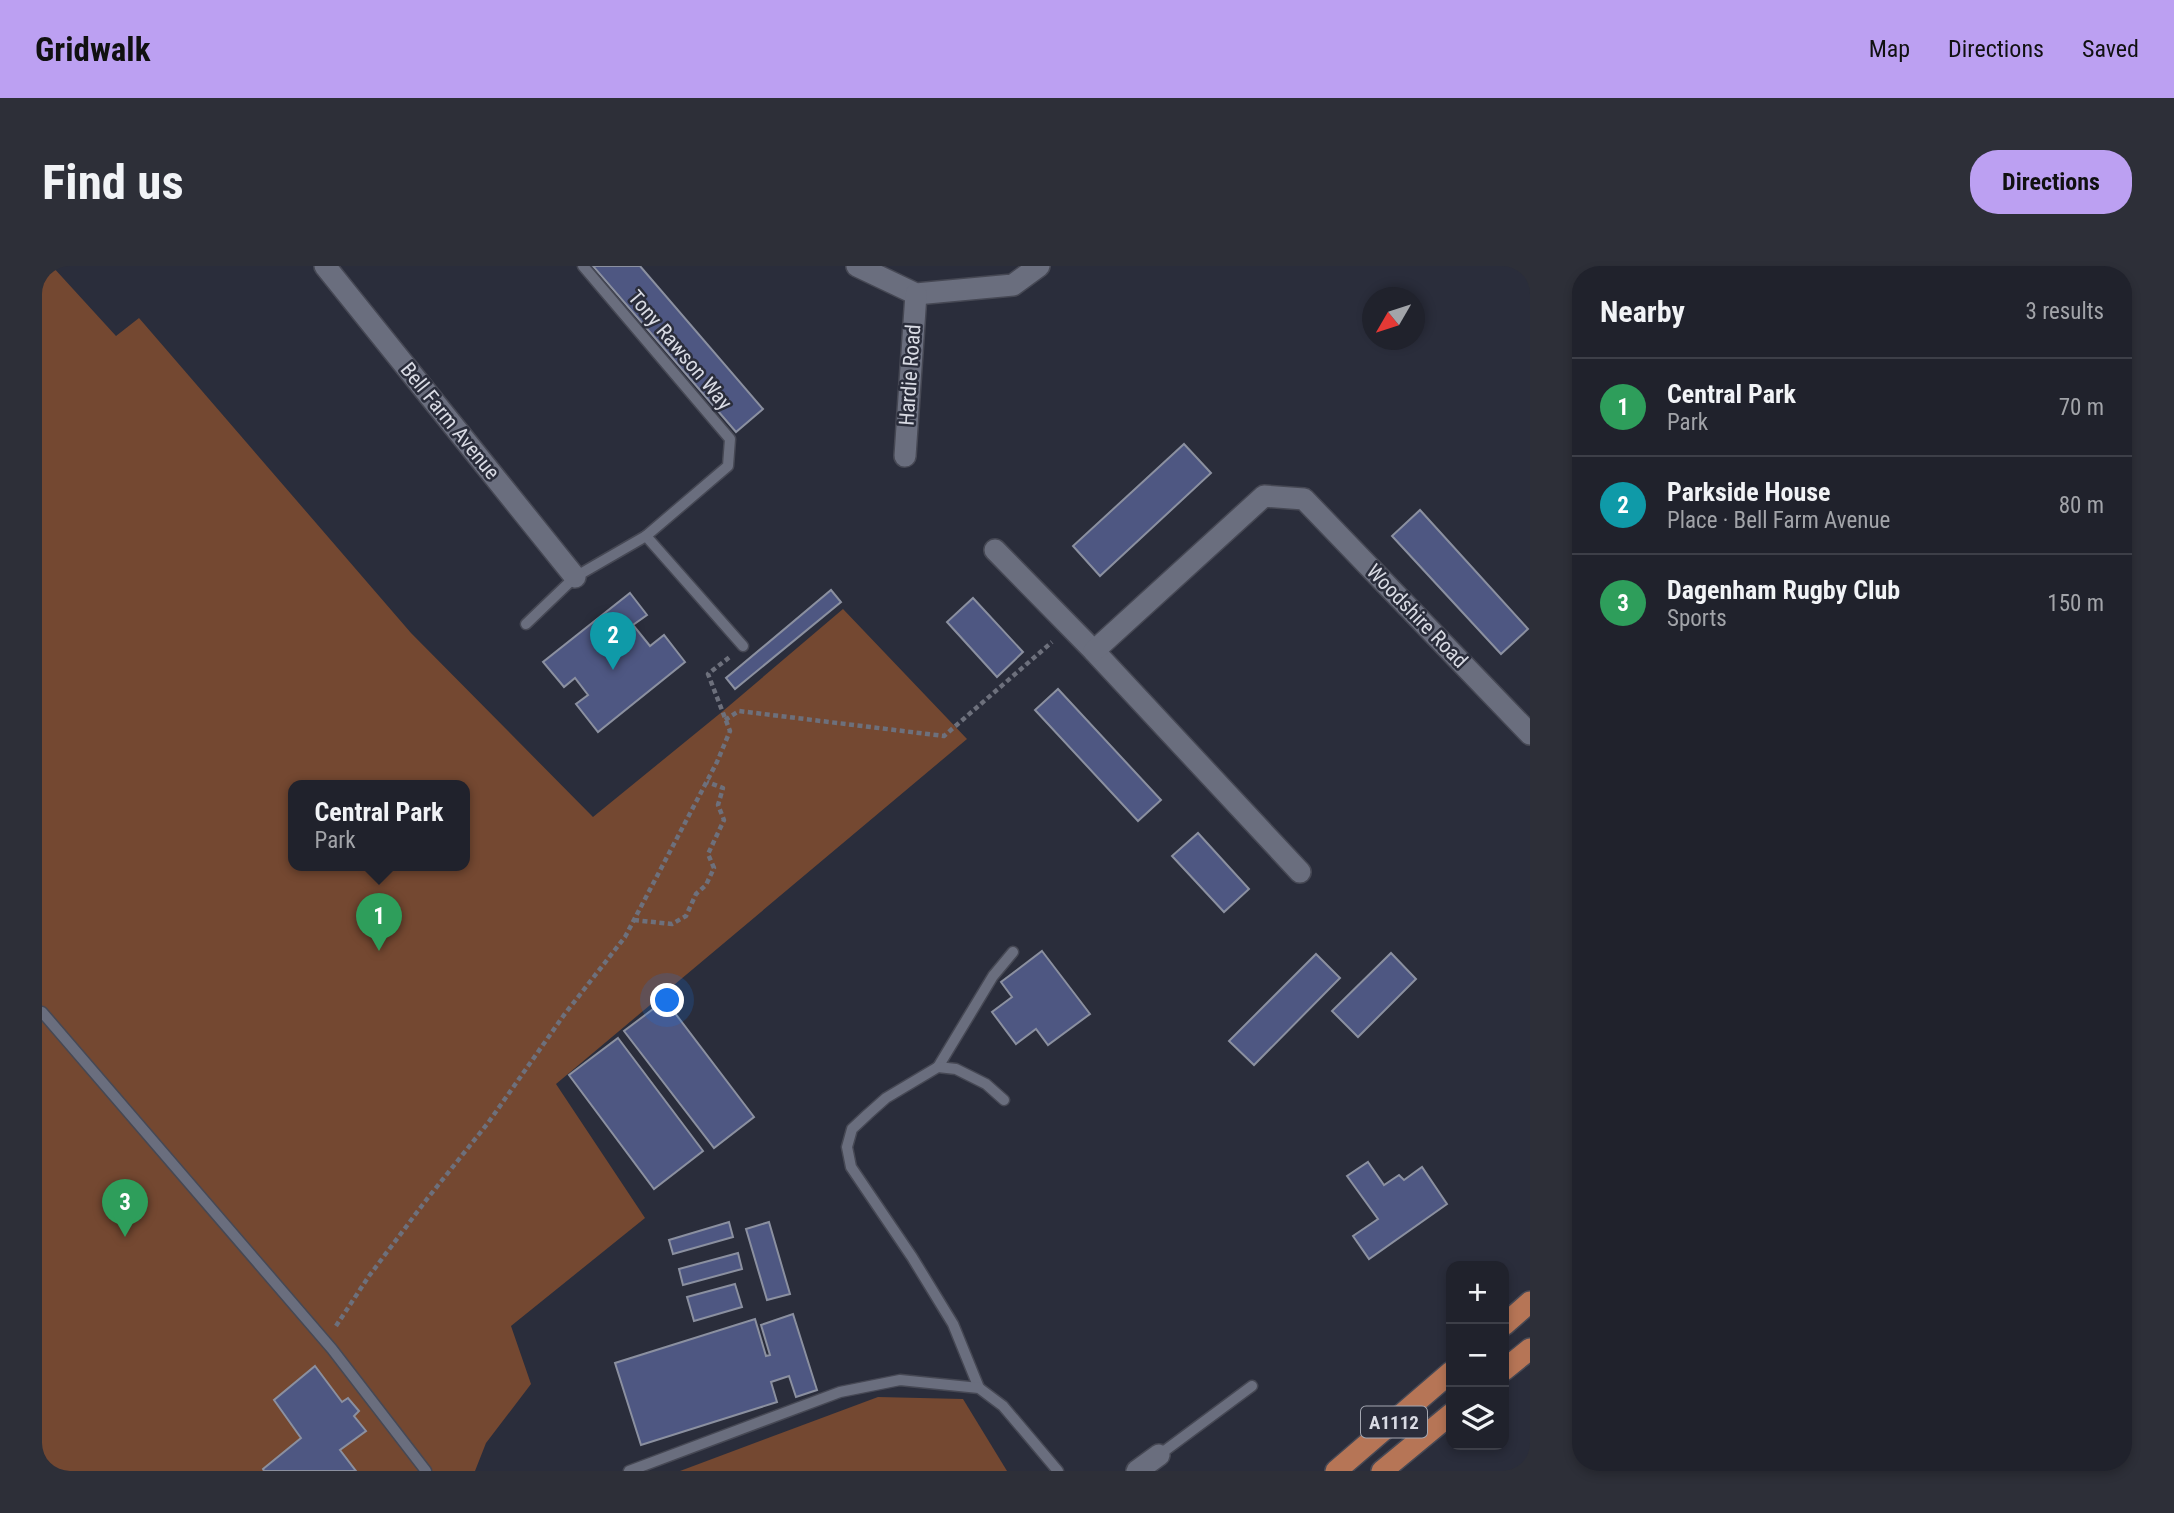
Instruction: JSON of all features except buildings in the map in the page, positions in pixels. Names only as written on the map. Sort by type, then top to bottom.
[{"type":"main road","points":[[1505,1324],[1530,1302]]},
{"type":"main road","points":[[1509,1366],[1530,1349]]},
{"type":"main road","name":"A1112","points":[[1336,1471],[1446,1375]]},
{"type":"main road","name":"A1112","points":[[1382,1471],[1446,1417]]},
{"type":"street","name":"Bell Farm Avenue","points":[[325,266],[575,577]]},
{"type":"street","name":"Hardie Road","points":[[857,266],[916,293],[1013,285],[1040,266]]},
{"type":"street","name":"Hardie Road","points":[[905,456],[916,293]]},
{"type":"street","name":"Woodshire Road","points":[[1094,651],[1264,496],[1304,499],[1530,734]]},
{"type":"street","points":[[995,550],[1094,651],[1300,872]]},
{"type":"street","points":[[1137,1471],[1159,1455]]},
{"type":"lane","name":"Tony Rawson Way","points":[[583,266],[730,439],[729,466],[646,536]]},
{"type":"lane","points":[[526,624],[575,577],[646,536],[743,646]]},
{"type":"lane","points":[[1013,952],[993,976],[937,1067],[877,1106],[852,1129],[847,1147],[851,1167],[912,1257],[953,1324],[979,1388],[1003,1406],[1058,1471]]},
{"type":"lane","points":[[42,1012],[327,1344],[426,1471]]},
{"type":"lane","points":[[937,1067],[956,1069],[986,1084],[1004,1100]]},
{"type":"lane","points":[[629,1471],[840,1392],[900,1380],[979,1388]]},
{"type":"lane","points":[[1159,1455],[1252,1387]]},
{"type":"path","points":[[725,720],[739,711],[944,736],[1070,627]]},
{"type":"path","points":[[327,1344],[369,1276],[488,1124],[564,1015],[625,937],[707,782],[730,731],[708,674],[743,646]]},
{"type":"path","points":[[634,920],[671,923],[686,916],[696,894],[706,885],[714,869],[708,854],[724,820],[718,805],[723,789],[707,782]]},
{"type":"shaded area","points":[[42,266],[52,266],[116,336],[139,318],[411,633],[593,817],[843,609],[967,739],[556,1084],[645,1218],[511,1326],[531,1384],[486,1443],[475,1471],[42,1471]]},
{"type":"shaded area","points":[[878,1397],[963,1399],[1007,1471],[680,1471]]},
{"type":"place","name":"Parkside House","points":[[613,670]]},
{"type":"place","name":"Central Park","points":[[379,951]]},
{"type":"place","name":"Dagenham Rugby Club","points":[[125,1237]]}]
